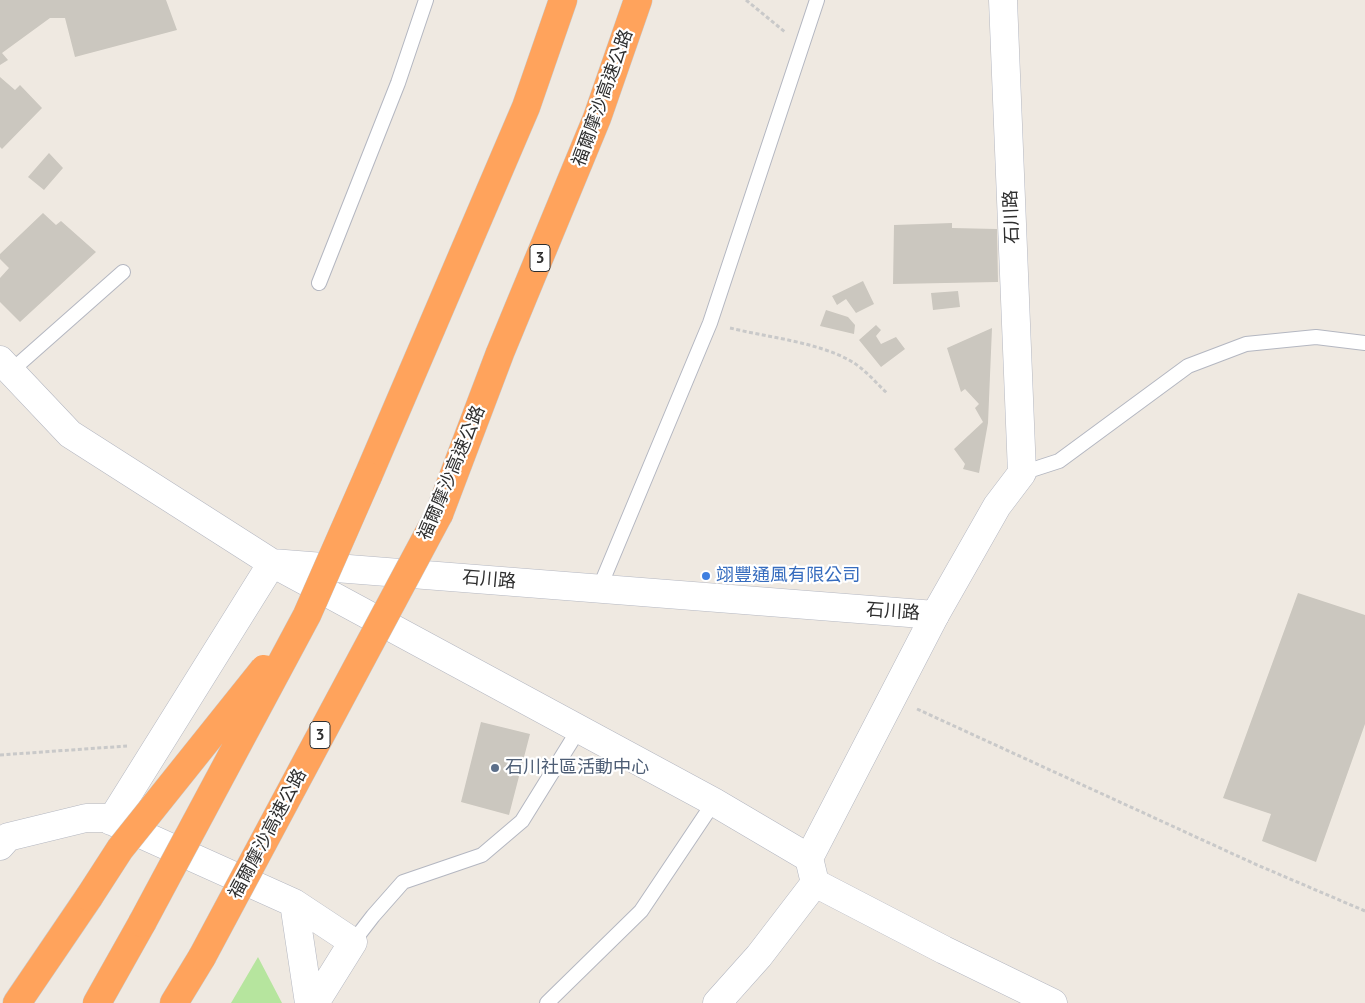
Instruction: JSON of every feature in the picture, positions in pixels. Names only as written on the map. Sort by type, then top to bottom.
[{"type":"highway","points":[[97,1003],[307,615],[526,108],[563,0]]},
{"type":"highway","name":"福爾摩沙高速公路","points":[[174,1003],[202,957],[438,514],[500,353],[597,118],[638,0]]},
{"type":"highway","points":[[17,1003],[120,849],[307,615]]},
{"type":"street","name":"石川路","points":[[272,563],[935,615],[997,506],[1022,474],[1003,0]]},
{"type":"street","points":[[6,366],[70,434],[272,563],[714,802],[812,871],[944,950],[1053,1003]]},
{"type":"street","points":[[111,821],[272,563]]},
{"type":"street","points":[[717,1003],[759,956],[812,871],[893,698],[935,615]]},
{"type":"street","points":[[0,846],[8,837],[86,818],[104,818],[294,903],[353,942],[314,1003]]},
{"type":"street","points":[[294,903],[309,1003]]},
{"type":"lane","points":[[319,283],[398,83],[426,0]]},
{"type":"lane","points":[[599,589],[710,323],[817,0]]},
{"type":"lane","points":[[6,366],[123,272]]},
{"type":"lane","points":[[1022,474],[1059,461],[1188,366],[1246,344],[1316,337],[1365,343]]},
{"type":"lane","points":[[353,942],[403,882],[482,855],[522,821],[579,729]]},
{"type":"lane","points":[[547,1003],[641,911],[714,802]]},
{"type":"path","points":[[746,0],[803,47]]},
{"type":"path","points":[[710,323],[819,349],[849,360],[865,372],[886,393]]},
{"type":"path","points":[[893,698],[1255,864],[1365,911]]},
{"type":"path","points":[[0,755],[160,743]]},
{"type":"green space","points":[[258,957],[282,1003],[231,1003]]},
{"type":"building","points":[[0,0],[166,0],[177,30],[75,57],[65,18],[50,18],[2,53],[8,60],[0,65]]},
{"type":"building","points":[[0,77],[15,90],[20,85],[42,108],[2,149],[0,147]]},
{"type":"building","points":[[49,153],[63,168],[44,190],[28,177]]},
{"type":"building","points":[[43,213],[56,225],[61,221],[96,252],[20,322],[0,302],[0,278],[9,268],[0,259],[0,254]]},
{"type":"building","points":[[952,223],[952,228],[997,229],[998,282],[893,284],[894,225]]},
{"type":"building","points":[[863,281],[874,304],[856,313],[846,299],[837,305],[832,296]]},
{"type":"building","points":[[958,291],[960,307],[933,310],[931,293]]},
{"type":"building","points":[[826,310],[848,317],[855,325],[854,334],[820,326]]},
{"type":"building","points":[[876,325],[881,330],[876,336],[881,344],[896,337],[905,349],[881,367],[859,340]]},
{"type":"building","points":[[992,328],[988,423],[979,473],[963,469],[965,464],[954,449],[983,422],[975,408],[979,404],[965,389],[961,392],[947,348]]},
{"type":"building","points":[[1298,593],[1365,615],[1365,724],[1316,862],[1262,841],[1271,814],[1223,798]]},
{"type":"building","name":"石川社區活動中心","points":[[481,722],[530,734],[509,815],[461,802]]},
{"type":"place","name":"翊豐通風有限公司","points":[[706,576]]},
{"type":"place","name":"石川社區活動中心","points":[[495,768]]}]
